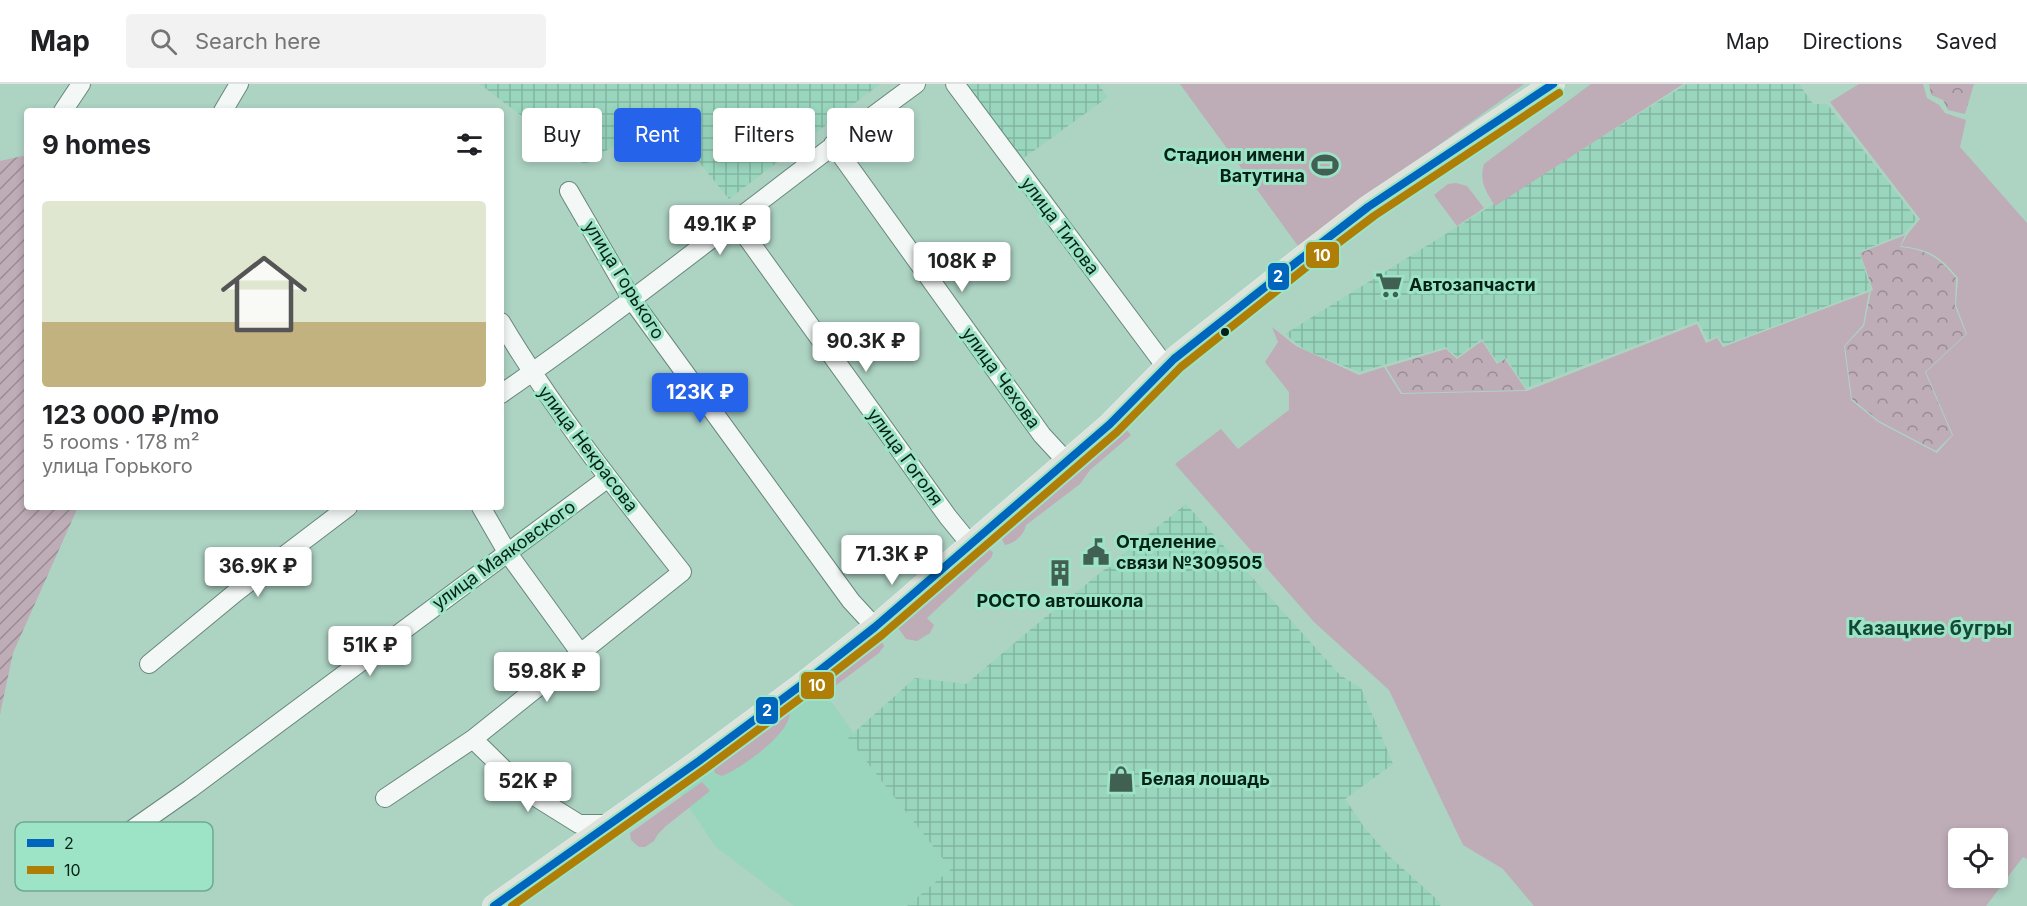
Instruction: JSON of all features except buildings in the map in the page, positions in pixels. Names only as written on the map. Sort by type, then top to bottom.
[{"type":"main road","points":[[494,906],[804,683],[874,627],[1110,424],[1190,345],[1368,207],[1553,84]]},
{"type":"street","points":[[65,108],[81,84]]},
{"type":"street","points":[[225,108],[239,84]]},
{"type":"street","points":[[883,108],[916,84]]},
{"type":"street","name":"улица Титова","points":[[955,84],[1166,367]]},
{"type":"street","points":[[504,392],[632,300],[827,149]]},
{"type":"street","name":"улица Чехова","points":[[846,162],[1042,435],[1067,462]]},
{"type":"street","name":"улица Горького","points":[[569,190],[632,300],[851,601],[874,627]]},
{"type":"street","name":"улица Гоголя","points":[[735,222],[948,517],[971,545]]},
{"type":"street","name":"улица Некрасова","points":[[504,327],[531,373],[608,478],[682,572],[581,654]]},
{"type":"street","name":"улица Маяковского","points":[[143,822],[608,478]]},
{"type":"street","points":[[149,664],[344,510]]},
{"type":"street","points":[[385,798],[473,739],[581,654],[507,552],[483,510]]},
{"type":"street","points":[[473,739],[526,791],[579,824],[611,824]]},
{"type":"shaded area","points":[[480,84],[880,84],[848,108],[827,108],[827,124],[815,134],[815,108],[713,108],[713,162],[778,162],[729,199],[699,162],[701,162],[701,108],[614,108],[614,145],[602,153],[602,108],[522,108],[522,116]]},
{"type":"shaded area","points":[[965,84],[1098,84],[1108,97],[1021,160]]},
{"type":"shaded area","points":[[1687,84],[1799,84],[1813,104],[1827,104],[1917,219],[1905,233],[1859,252],[1871,289],[1724,345],[1718,336],[1708,340],[1698,321],[1526,388],[1506,358],[1498,363],[1482,339],[1457,357],[1446,347],[1359,372],[1305,350],[1285,334]]},
{"type":"shaded area","points":[[1186,504],[1340,675],[1361,688],[1393,764],[1345,799],[1364,827],[1390,857],[1441,903],[1440,906],[907,906],[951,869],[848,738],[915,678],[966,684]]},
{"type":"shaded area","points":[[819,685],[951,869],[907,906],[794,906],[716,847],[677,790]]},
{"type":"green space","name":"Стадион имени Ватутина","points":[[1180,84],[1524,84],[1298,246]]},
{"type":"green space","points":[[1591,84],[1683,84],[1495,206],[1483,181],[1484,164]]},
{"type":"green space","points":[[1859,84],[1923,84],[1927,98],[1939,105],[1945,113],[1966,120],[1960,147],[2027,223],[2027,859],[2023,857],[2008,877],[2008,828],[1948,828],[1948,888],[2000,888],[1986,906],[1534,906],[1503,869],[1463,845],[1389,690],[1314,622],[1175,464],[1221,429],[1238,449],[1289,410],[1289,392],[1265,362],[1278,342],[1272,327],[1296,346],[1359,375],[1384,367],[1401,394],[1527,391],[1697,324],[1706,343],[1717,338],[1723,347],[1869,292],[1863,325],[1844,346],[1851,400],[1878,422],[1937,453],[1953,435],[1926,372],[1967,334],[1956,305],[1958,278],[1933,255],[1919,249],[1901,246],[1920,219],[1830,102]]},
{"type":"green space","points":[[1929,84],[1974,84],[1965,114],[1948,110],[1943,100],[1931,95]]},
{"type":"green space","points":[[24,156],[24,510],[77,510],[13,653],[0,714],[0,161]]},
{"type":"green space","points":[[1456,183],[1467,186],[1484,208],[1457,226],[1434,195],[1448,184]]},
{"type":"green space","points":[[1905,235],[1900,247],[1918,250],[1932,256],[1956,278],[1955,306],[1966,334],[1925,372],[1952,435],[1936,451],[1879,421],[1852,399],[1845,346],[1864,326],[1873,290],[1860,253]]},
{"type":"green space","points":[[1482,341],[1497,364],[1505,359],[1526,390],[1402,393],[1386,367],[1446,349],[1457,359]]},
{"type":"green space","points":[[1124,427],[1131,435],[1090,470],[1080,484],[1026,525],[1018,538],[1005,545],[999,534],[1003,528]]},
{"type":"green space","points":[[985,544],[993,553],[991,558],[927,618],[934,625],[930,633],[917,641],[906,639],[899,629],[899,619]]},
{"type":"green space","points":[[882,642],[884,646],[879,653],[831,689],[818,688],[790,711],[783,729],[764,749],[722,776],[715,773],[713,768],[718,757],[865,643]]},
{"type":"green space","points":[[702,782],[710,791],[666,826],[654,841],[645,847],[639,847],[631,840],[630,833]]},
{"type":"transit line","name":"2","points":[[494,906],[699,761],[875,627],[1110,424],[1174,359],[1298,261],[1368,207],[1553,84]]},
{"type":"transit line","name":"10","points":[[512,906],[705,769],[882,635],[1117,432],[1181,367],[1304,269],[1374,216],[1559,93]]},
{"type":"place","name":"Стадион имени Ватутина","points":[[1325,165]]},
{"type":"place","name":"Автозапчасти","points":[[1389,285]]},
{"type":"place","name":"Отделение связи №309505","points":[[1096,552]]},
{"type":"place","name":"РОСТО автошкола","points":[[1060,573]]},
{"type":"place","name":"Белая лошадь","points":[[1121,779]]},
{"type":"district","name":"Казацкие бугры","points":[[1930,628]]}]
